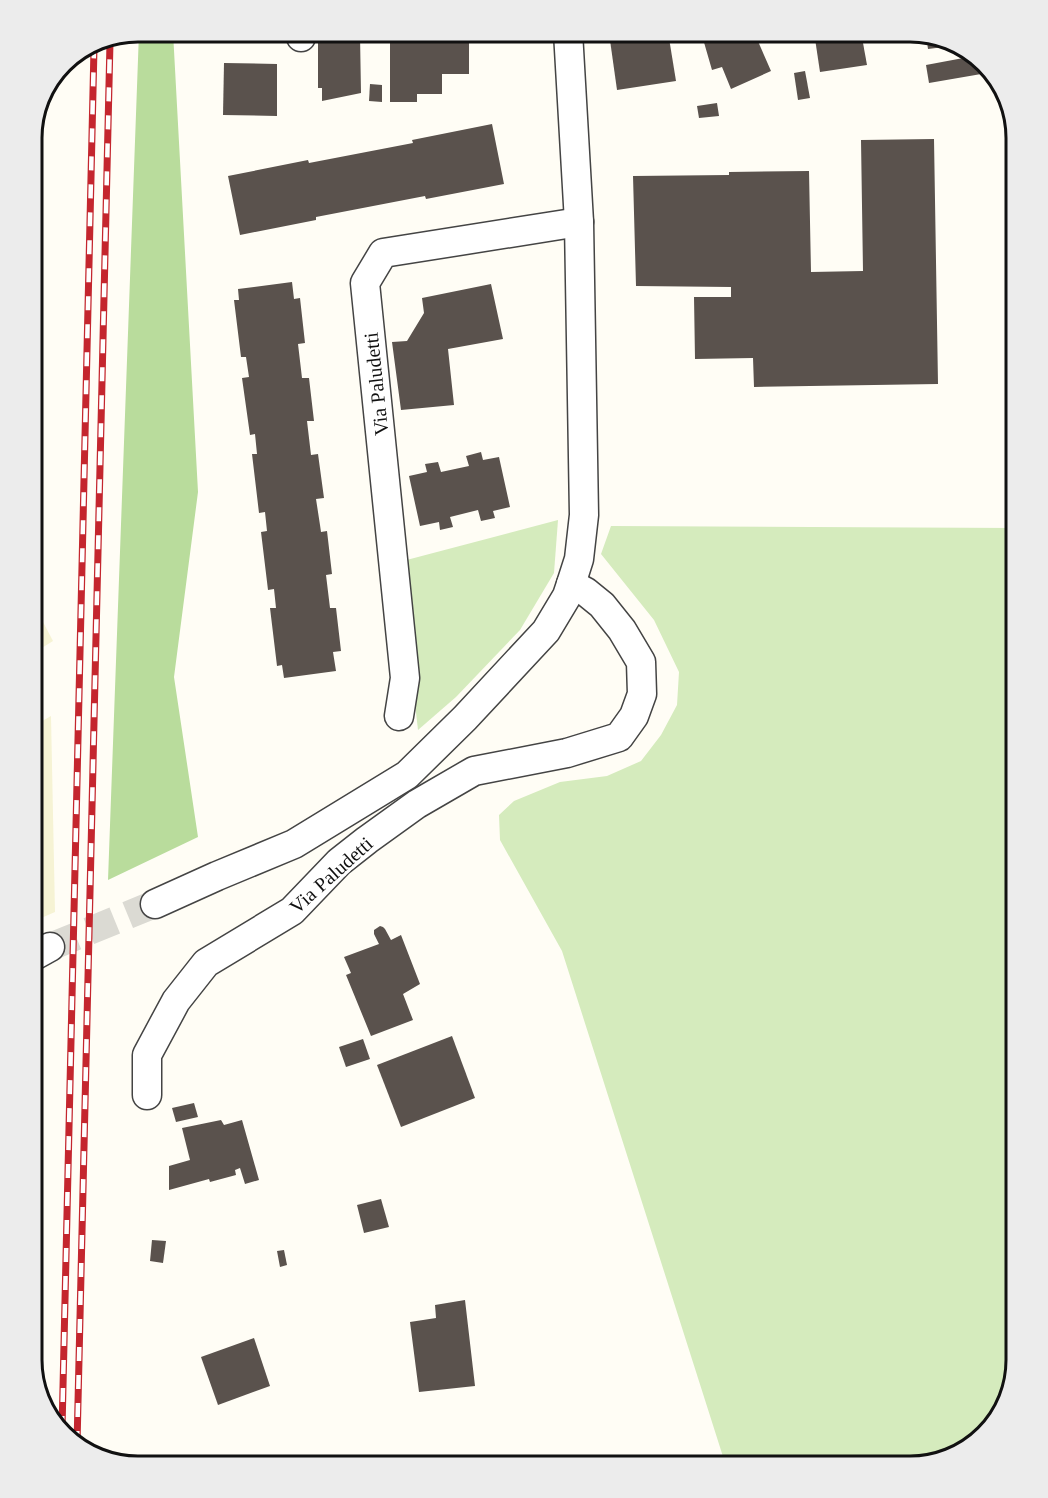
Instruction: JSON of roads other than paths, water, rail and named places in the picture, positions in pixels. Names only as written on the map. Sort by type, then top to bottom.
[{"type":"street","name":"Via Paludetti","points":[[155,904],[294,844],[406,775],[465,718],[546,631],[567,596],[579,559],[584,515],[579,222],[569,42]]},
{"type":"street","name":"Via Paludetti","points":[[399,716],[405,678],[365,283],[383,253],[579,222]]},
{"type":"street","name":"Via Paludetti","points":[[147,1095],[147,1055],[176,1001],[206,963],[292,911],[339,862],[367,840],[417,804],[474,771],[567,753],[619,737],[634,716],[642,694],[641,662],[622,630],[602,605],[572,584]]},
{"type":"tunnel","points":[[50,947],[155,904]]},
{"type":"railway","points":[[77,1434],[110,47]]},
{"type":"railway","points":[[62,1418],[94,53]]}]
